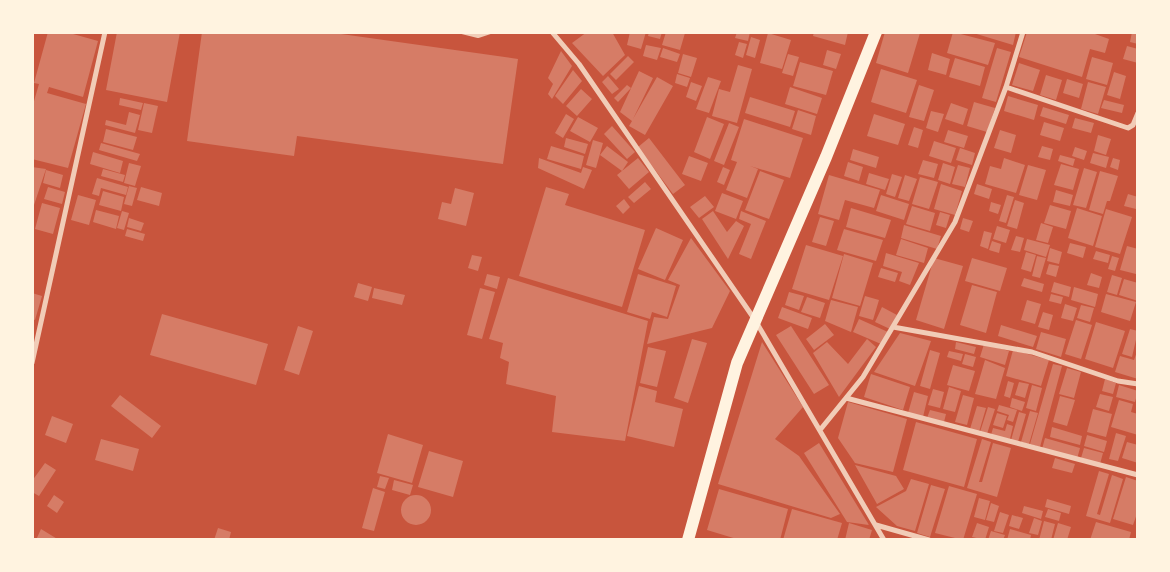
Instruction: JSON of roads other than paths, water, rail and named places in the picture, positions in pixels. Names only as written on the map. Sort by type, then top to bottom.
[{"type":"highway","points":[[688,540],[737,363],[826,157],[876,32]]},
{"type":"street","points":[[552,32],[579,64],[755,320],[884,540]]},
{"type":"street","points":[[820,430],[863,377],[955,222],[1006,87],[1023,32]]},
{"type":"street","points":[[32,363],[103,33]]},
{"type":"street","points":[[1006,87],[1128,128],[1133,125],[1138,113]]},
{"type":"street","points":[[893,327],[1032,352],[1118,381],[1138,384]]},
{"type":"street","points":[[846,398],[1138,475]]},
{"type":"street","points":[[876,526],[928,540]]},
{"type":"lane","points":[[462,32],[478,36],[490,32]]}]
